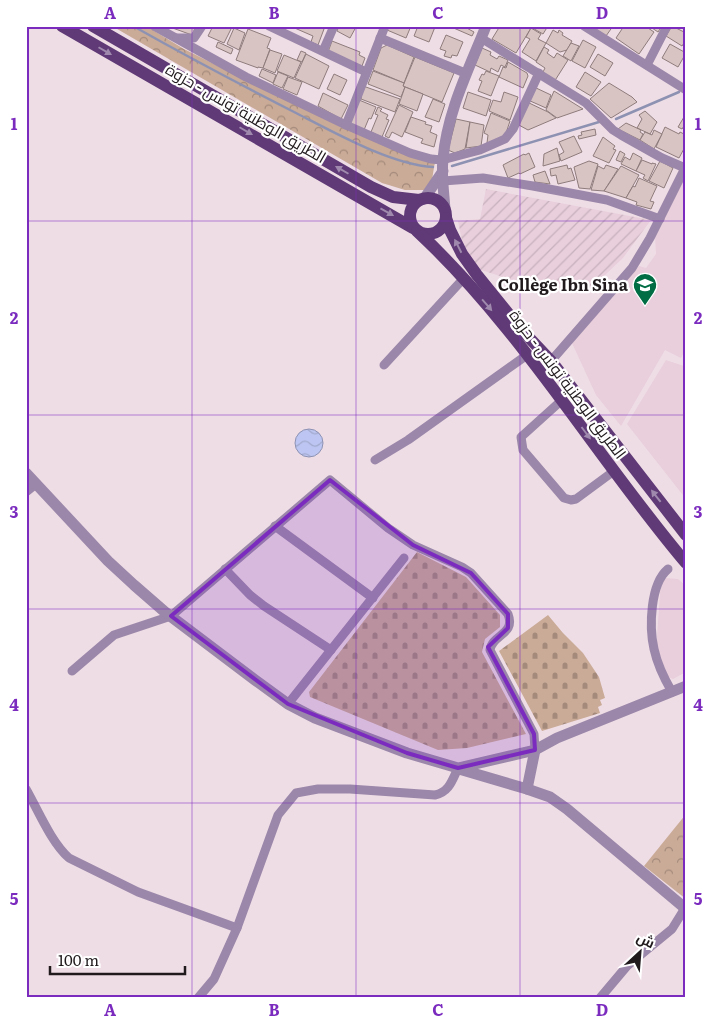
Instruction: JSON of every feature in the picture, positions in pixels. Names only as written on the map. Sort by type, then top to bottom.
[{"type":"main road","name":"الطريق الوطنية تونس - حزوة","points":[[62,26],[415,229],[448,260],[515,330],[550,361],[686,535]]},
{"type":"main road","name":"الطريق الوطنية تونس - حزوة","points":[[93,26],[371,187],[393,197],[421,200]]},
{"type":"main road","points":[[279,150],[285,137]]},
{"type":"main road","points":[[434,199],[442,205],[445,214],[442,228],[433,234],[422,234],[415,229],[409,216],[414,204],[421,200],[434,199]]},
{"type":"main road","name":"الطريق الوطنية تونس - حزوة","points":[[445,214],[450,230],[462,254],[515,330],[527,355],[614,472],[686,563]]},
{"type":"street","points":[[154,26],[246,77],[410,153],[432,159],[443,171],[607,200],[660,219]]},
{"type":"street","points":[[174,38],[194,38],[202,26]]},
{"type":"street","points":[[269,26],[366,72]]},
{"type":"street","points":[[323,51],[334,26]]},
{"type":"street","points":[[346,124],[385,26]]},
{"type":"street","points":[[445,214],[443,171],[446,138],[465,73],[486,26]]},
{"type":"street","points":[[584,26],[686,90]]},
{"type":"street","points":[[648,66],[667,26]]},
{"type":"street","points":[[380,38],[465,73]]},
{"type":"street","points":[[481,38],[586,103],[613,130],[662,158],[685,167],[660,219],[632,268],[550,361]]},
{"type":"street","points":[[421,200],[443,171],[480,150],[505,139],[514,129],[538,73]]},
{"type":"street","points":[[384,366],[464,278]]},
{"type":"street","points":[[374,460],[408,440],[527,355]]},
{"type":"street","points":[[562,400],[522,437],[522,450],[564,498],[570,500],[576,498],[614,472]]},
{"type":"street","points":[[26,473],[108,561],[134,585],[171,616],[288,704],[315,718],[407,753],[550,797],[567,808],[685,909],[672,928],[627,966],[600,998]]},
{"type":"street","points":[[72,671],[114,635],[171,616],[330,480],[388,528],[413,544],[471,573],[508,614],[510,618],[508,628],[492,643],[490,650],[534,734],[535,750],[527,789]]},
{"type":"street","points":[[26,492],[36,484]]},
{"type":"street","points":[[275,526],[373,598]]},
{"type":"street","points":[[288,704],[404,558]]},
{"type":"street","points":[[225,569],[264,606],[331,650]]},
{"type":"street","points":[[668,569],[657,582],[652,608],[652,628],[654,650],[672,692]]},
{"type":"street","points":[[198,998],[214,979],[237,928],[278,815],[296,793],[318,789],[350,789],[442,794],[458,768],[535,750],[557,738],[686,686]]},
{"type":"street","points":[[26,789],[54,842],[68,858],[138,892],[237,928]]},
{"type":"highlighted area","points":[[330,480],[413,545],[471,573],[508,614],[508,628],[488,647],[534,734],[535,750],[458,768],[407,753],[288,704],[171,616]]},
{"type":"shaded area","name":"Collège Ibn Sina","points":[[685,177],[686,348],[681,358],[665,350],[621,426],[596,395],[572,343],[639,266],[646,268],[656,254],[655,236]]},
{"type":"shaded area","points":[[486,189],[651,220],[623,258],[586,293],[545,279],[528,285],[478,269],[463,246],[458,221],[480,219]]},
{"type":"shaded area","points":[[666,360],[684,366],[686,364],[686,499],[627,424]]},
{"type":"shaded area","points":[[665,578],[678,579],[686,586],[686,672],[673,679],[666,676],[656,650],[661,581]]},
{"type":"green space","points":[[112,26],[146,26],[184,49],[264,89],[435,161],[432,180],[424,190],[405,190],[382,183]]},
{"type":"green space","points":[[417,552],[466,577],[500,615],[500,627],[485,639],[482,652],[526,734],[467,748],[438,750],[310,697],[309,692]]},
{"type":"green space","points":[[548,615],[583,653],[599,677],[605,698],[600,700],[602,705],[598,707],[600,713],[542,731],[499,651]]},
{"type":"green space","points":[[686,814],[686,899],[644,866]]},
{"type":"water","points":[[309,429],[319,433],[323,443],[319,453],[309,457],[299,453],[295,443],[299,433]]},
{"type":"building","points":[[167,26],[196,26],[192,35]]},
{"type":"building","points":[[213,26],[232,27],[224,43],[208,36]]},
{"type":"building","points":[[290,26],[318,26],[324,29],[318,45],[311,42],[313,36]]},
{"type":"building","points":[[339,26],[356,27],[350,38],[337,31]]},
{"type":"building","points":[[389,26],[411,26],[406,38],[387,30]]},
{"type":"building","points":[[418,26],[435,27],[429,42],[414,36]]},
{"type":"building","points":[[449,26],[463,26],[474,32],[472,36]]},
{"type":"building","points":[[500,26],[528,26],[531,28],[516,53],[492,39]]},
{"type":"building","points":[[529,26],[548,26],[543,34]]},
{"type":"building","points":[[591,26],[613,26],[606,36]]},
{"type":"building","points":[[624,26],[645,26],[654,32],[639,54],[616,38]]},
{"type":"building","points":[[649,26],[662,26],[658,32]]},
{"type":"building","points":[[672,26],[686,33],[686,40],[682,46],[666,36]]},
{"type":"building","points":[[234,28],[245,33],[239,50],[227,44]]},
{"type":"building","points":[[531,28],[541,34],[538,39],[546,43],[536,61],[522,52],[530,39],[526,37]]},
{"type":"building","points":[[248,29],[271,38],[267,48],[270,49],[263,68],[236,60]]},
{"type":"building","points":[[553,30],[558,33],[559,30],[563,33],[562,35],[572,41],[567,50],[560,52],[546,43]]},
{"type":"building","points":[[446,35],[463,42],[457,56],[452,55],[451,58],[444,56],[446,51],[440,49]]},
{"type":"building","points":[[583,40],[596,47],[585,68],[572,61]]},
{"type":"building","points":[[332,41],[360,52],[359,55],[365,58],[362,66],[328,52]]},
{"type":"building","points":[[218,42],[233,49],[231,54],[216,47]]},
{"type":"building","points":[[571,43],[579,46],[571,61],[563,56]]},
{"type":"building","points":[[670,44],[686,53],[678,67],[662,58]]},
{"type":"building","points":[[387,45],[414,57],[404,83],[373,70],[381,48]]},
{"type":"building","points":[[544,47],[549,50],[547,53],[554,58],[557,53],[568,60],[554,82],[542,74],[545,68],[536,62]]},
{"type":"building","points":[[482,48],[491,52],[490,55],[497,59],[499,56],[508,60],[505,67],[501,65],[498,72],[491,68],[490,72],[475,65]]},
{"type":"building","points":[[270,50],[282,54],[275,73],[263,68]]},
{"type":"building","points":[[301,51],[306,53],[302,62],[297,60]]},
{"type":"building","points":[[306,54],[329,66],[319,89],[295,78]]},
{"type":"building","points":[[598,54],[613,63],[605,76],[590,67]]},
{"type":"building","points":[[284,55],[301,62],[294,78],[277,71]]},
{"type":"building","points":[[415,57],[454,73],[442,102],[403,86]]},
{"type":"building","points":[[508,62],[527,73],[528,76],[523,88],[499,77],[503,67],[506,68]]},
{"type":"building","points":[[262,69],[276,75],[273,83],[259,76]]},
{"type":"building","points":[[373,71],[404,83],[403,86],[405,87],[401,97],[368,84]]},
{"type":"building","points":[[486,71],[499,76],[491,96],[478,91],[482,81],[479,80]]},
{"type":"building","points":[[278,72],[288,76],[282,88],[273,84]]},
{"type":"building","points":[[585,72],[601,82],[591,96],[576,87]]},
{"type":"building","points":[[334,74],[347,80],[340,95],[327,89]]},
{"type":"building","points":[[288,77],[302,82],[297,95],[283,89]]},
{"type":"building","points":[[609,83],[637,102],[611,118],[590,99]]},
{"type":"building","points":[[363,86],[400,99],[395,112],[361,99]]},
{"type":"building","points":[[405,87],[423,94],[417,111],[399,104]]},
{"type":"building","points":[[534,87],[551,95],[546,108],[528,100]]},
{"type":"building","points":[[554,91],[583,109],[557,118],[546,110]]},
{"type":"building","points":[[468,92],[491,100],[486,116],[463,108]]},
{"type":"building","points":[[504,92],[518,97],[510,120],[489,111],[493,100],[501,102]]},
{"type":"building","points":[[323,93],[348,105],[341,119],[318,106]]},
{"type":"building","points":[[433,99],[445,104],[439,122],[425,117]]},
{"type":"building","points":[[359,100],[376,107],[364,130],[349,124]]},
{"type":"building","points":[[527,102],[556,118],[528,130],[517,124]]},
{"type":"building","points":[[399,105],[413,112],[402,137],[392,132],[389,138],[385,136]]},
{"type":"building","points":[[378,107],[382,109],[380,111],[388,115],[386,119],[389,120],[382,137],[371,132],[378,115],[375,114]]},
{"type":"building","points":[[645,111],[657,122],[650,134],[637,128],[642,119],[639,115]]},
{"type":"building","points":[[491,113],[510,121],[504,139],[487,143],[488,135],[484,133]]},
{"type":"building","points":[[411,117],[432,126],[430,132],[437,135],[434,147],[421,143],[423,139],[405,132]]},
{"type":"building","points":[[684,117],[686,118],[686,126],[682,129],[678,127]]},
{"type":"building","points":[[456,119],[470,122],[465,149],[455,153],[448,150]]},
{"type":"building","points":[[470,122],[484,125],[481,146],[466,148]]},
{"type":"building","points":[[626,123],[641,130],[640,132],[643,134],[640,140],[618,129]]},
{"type":"building","points":[[665,127],[679,134],[680,132],[686,135],[686,145],[679,158],[656,147]]},
{"type":"building","points":[[595,129],[596,135],[579,139],[578,136],[582,135],[581,132]]},
{"type":"building","points":[[654,130],[662,134],[654,149],[640,140],[645,132],[652,135]]},
{"type":"building","points":[[574,136],[582,152],[561,161],[559,155],[564,152],[559,142]]},
{"type":"building","points":[[603,137],[615,146],[613,149],[616,150],[609,163],[593,156]]},
{"type":"building","points":[[557,148],[560,161],[543,166],[544,154]]},
{"type":"building","points":[[620,151],[625,154],[621,162],[616,160]]},
{"type":"building","points":[[529,153],[535,167],[508,178],[503,165]]},
{"type":"building","points":[[633,153],[642,158],[636,171],[621,164],[625,157],[630,160]]},
{"type":"building","points":[[642,160],[656,164],[648,181],[643,178],[645,175],[636,171]]},
{"type":"building","points":[[589,161],[598,164],[590,189],[579,188],[574,167]]},
{"type":"building","points":[[660,161],[673,168],[664,188],[649,181]]},
{"type":"building","points":[[567,165],[568,169],[571,168],[575,180],[558,184],[556,175],[551,176],[550,169]]},
{"type":"building","points":[[606,165],[618,169],[604,191],[591,190],[598,166],[604,169]]},
{"type":"building","points":[[621,166],[639,175],[626,198],[604,191]]},
{"type":"building","points":[[545,171],[550,184],[535,182],[533,175]]},
{"type":"building","points":[[639,178],[657,186],[650,201],[654,202],[651,209],[636,205],[637,202],[626,198],[633,186],[635,187]]},
{"type":"waterway","points":[[133,26],[346,139],[400,161],[433,167]]},
{"type":"waterway","points":[[616,119],[679,92]]},
{"type":"waterway","points":[[452,166],[599,122]]},
{"type":"place","name":"Collège Ibn Sina","points":[[645,306]]}]
